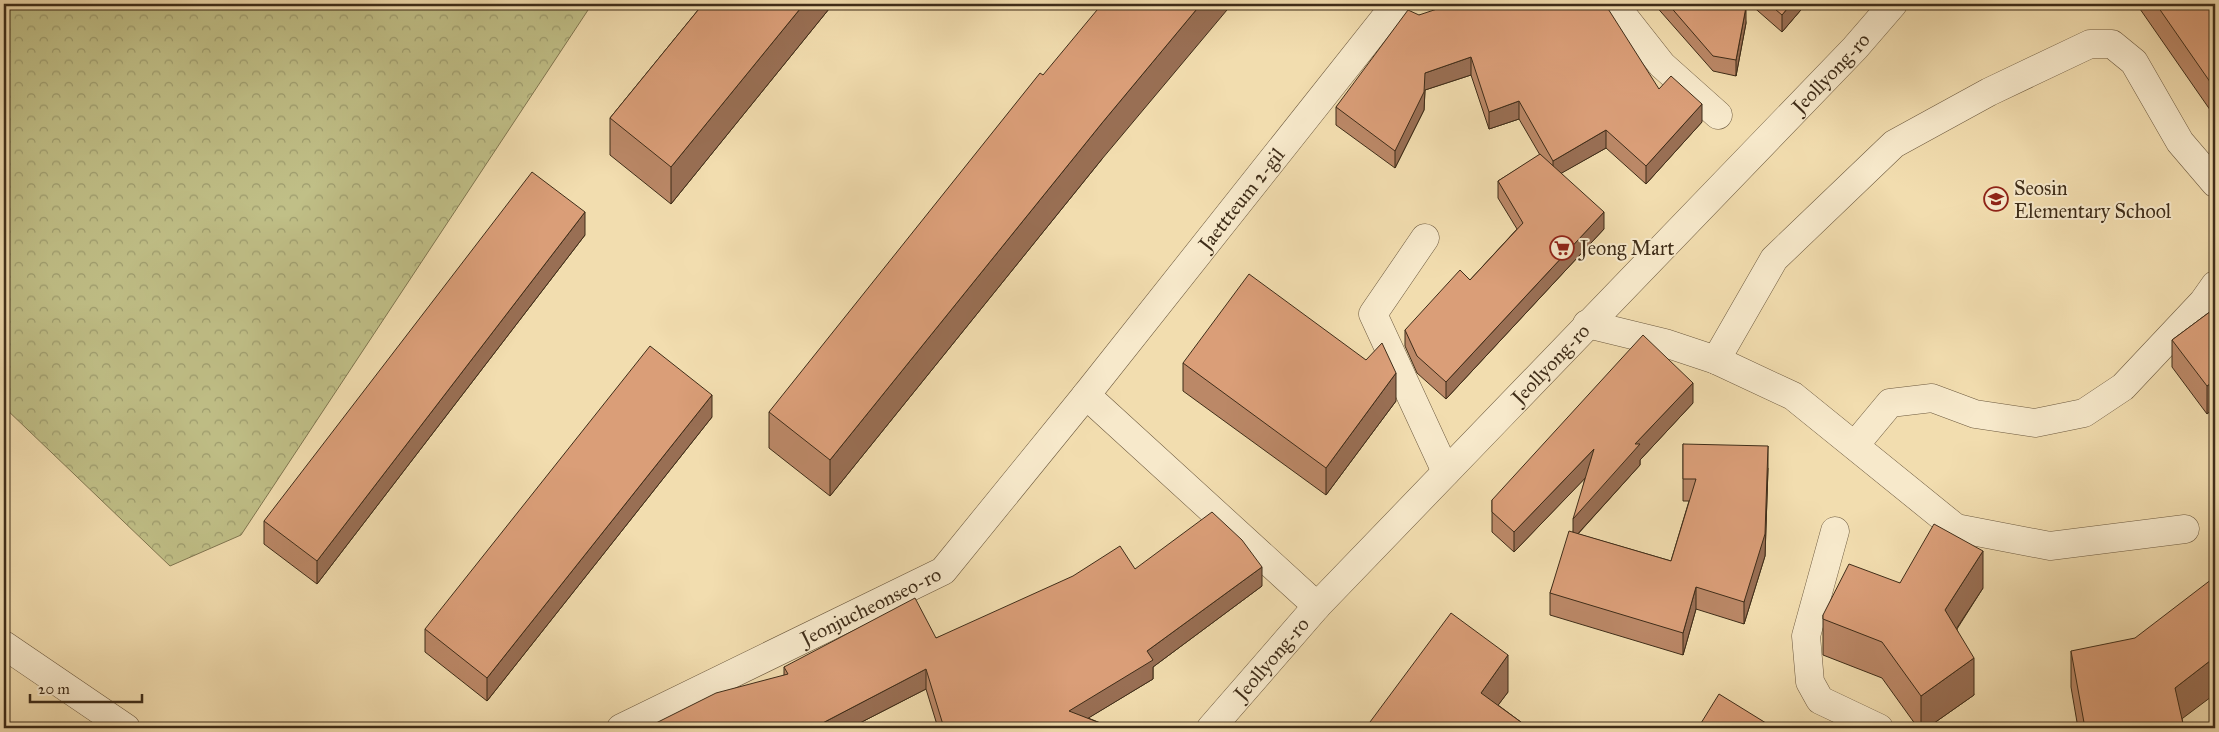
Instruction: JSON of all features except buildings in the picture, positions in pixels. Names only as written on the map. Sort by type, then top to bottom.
[{"type":"street","name":"Jaettteum 2-gil","points":[[1086,396],[1396,4]]},
{"type":"street","points":[[1614,4],[1662,65],[1718,115]]},
{"type":"street","name":"Jeollyong-ro","points":[[1211,728],[1318,606],[1587,324],[1855,48],[1893,4]]},
{"type":"street","points":[[1716,360],[1774,259],[1894,144],[1989,92],[2090,44],[2112,44],[2134,62],[2180,142],[2215,183]]},
{"type":"street","points":[[1425,238],[1373,314],[1446,472]]},
{"type":"street","points":[[1855,445],[1890,403],[1932,398],[1975,414],[2035,423],[2084,413],[2123,387],[2203,302],[2215,285]]},
{"type":"street","points":[[1587,324],[1665,343],[1716,360],[1793,396],[1956,528],[2050,546],[2184,530]]},
{"type":"street","points":[[1086,396],[1318,606]]},
{"type":"street","name":"Jeonjucheonseo-ro","points":[[621,728],[943,571],[1086,396]]},
{"type":"street","points":[[1835,531],[1806,636],[1810,682],[1820,700],[1879,728]]},
{"type":"street","points":[[4,645],[126,728]]},
{"type":"green space","points":[[4,4],[592,4],[241,535],[170,566],[4,407]]},
{"type":"place","name":"Seosin Elementary School","points":[[1996,199]]},
{"type":"place","name":"Jeong Mart","points":[[1562,248]]}]
